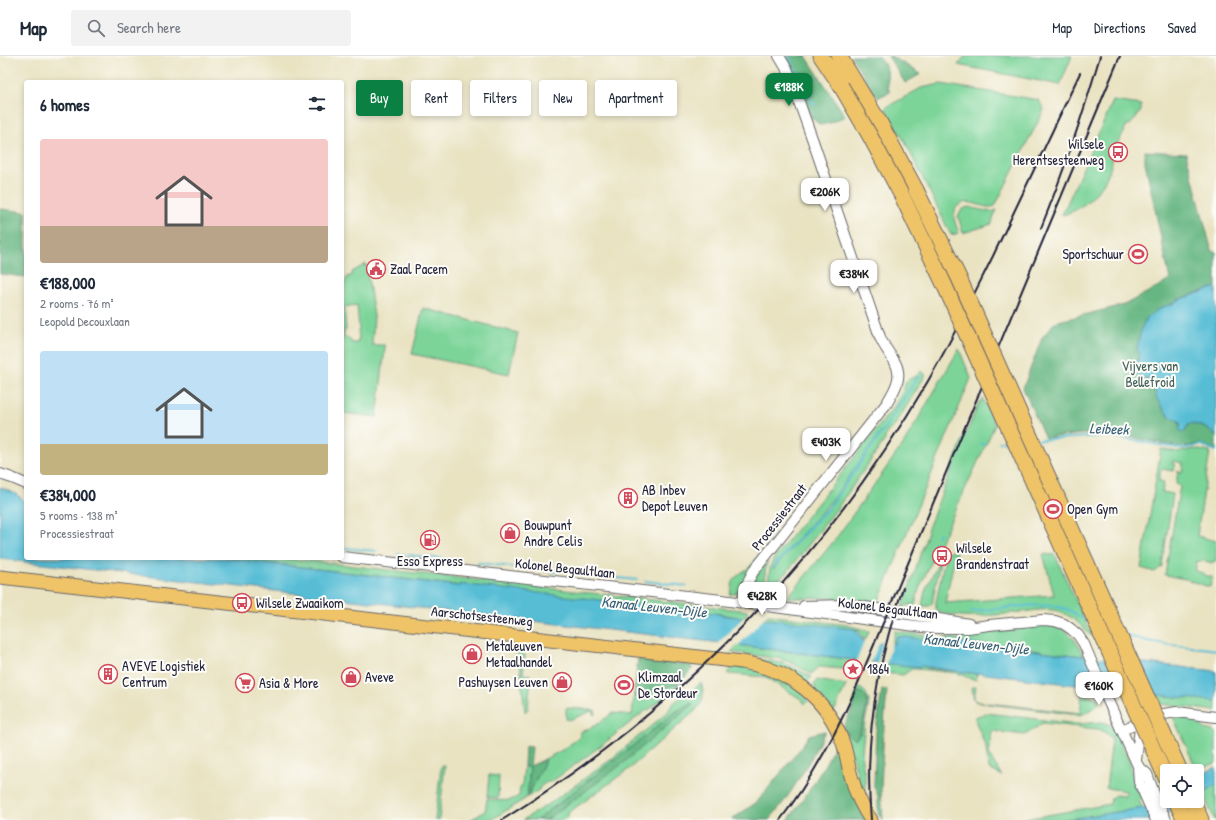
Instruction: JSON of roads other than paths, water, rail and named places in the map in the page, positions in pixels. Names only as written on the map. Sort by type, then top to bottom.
[{"type":"highway","points":[[822,56],[870,136],[902,196],[944,284],[1160,764]]},
{"type":"highway","points":[[839,56],[904,166],[959,278],[1177,764]]},
{"type":"highway","points":[[1179,808],[1185,820]]},
{"type":"highway","points":[[1196,808],[1201,820]]},
{"type":"main road","name":"Aarschotsesteenweg","points":[[0,577],[742,662],[764,666],[786,675],[805,688],[826,710],[843,743],[855,790],[870,820]]},
{"type":"street","name":"Processiestraat","points":[[742,602],[745,588],[753,572],[887,403],[898,381],[897,367],[880,337],[788,71],[779,56]]},
{"type":"street","points":[[0,474],[24,483]]},
{"type":"street","name":"Kolonel Begaultlaan","points":[[344,557],[742,602],[930,628],[968,628],[1043,620],[1055,621],[1064,624],[1078,635],[1084,644],[1137,764],[1139,782],[1150,794],[1166,820]]},
{"type":"street","points":[[1122,730],[1164,714],[1177,712],[1216,717]]},
{"type":"street","points":[[1137,764],[1140,728],[1143,722]]},
{"type":"street","name":"Kolonel Begaultlaan","points":[[1150,794],[1156,820]]},
{"type":"water","points":[[1216,287],[1216,436],[1206,428],[1190,423],[1185,432],[1180,431],[1179,429],[1181,427],[1179,421],[1168,415],[1162,408],[1152,383],[1141,376],[1136,376],[1134,374],[1139,353],[1137,348],[1142,327],[1147,317],[1162,307],[1173,304],[1178,300]]},
{"type":"water","name":"Kanaal Leuven-Dijle","points":[[0,487],[16,494],[24,500],[24,560],[242,560],[460,586],[460,584],[714,613],[728,616],[855,629],[864,642],[879,644],[881,642],[894,644],[897,636],[922,639],[923,642],[928,642],[932,645],[934,643],[941,643],[942,640],[1216,671],[1216,701],[1114,691],[1109,681],[1085,678],[1083,686],[0,559]]},
{"type":"water","points":[[1216,767],[1216,785],[1204,792],[1204,773]]},
{"type":"water","points":[[1160,798],[1160,808],[1176,808],[1164,815],[1150,820],[1063,820],[1143,808]]},
{"type":"waterway","name":"Leibeek","points":[[788,56],[813,103],[815,104]]},
{"type":"waterway","points":[[773,567],[829,507],[882,432],[918,376]]},
{"type":"waterway","name":"Leibeek","points":[[1038,440],[1114,437],[1182,449],[1201,445],[1216,451]]},
{"type":"waterway","name":"Leibeek","points":[[999,442],[1008,442]]},
{"type":"waterway","points":[[346,548],[376,551]]},
{"type":"waterway","points":[[398,554],[454,560]]},
{"type":"waterway","points":[[478,563],[558,572]]},
{"type":"waterway","points":[[570,573],[637,580]]},
{"type":"waterway","points":[[645,581],[687,586]]},
{"type":"waterway","points":[[971,612],[1020,606],[1045,606],[1066,609],[1088,621]]},
{"type":"waterway","points":[[1126,635],[1147,641],[1216,650]]},
{"type":"railway","points":[[1041,228],[1073,142],[1100,56]]},
{"type":"railway","points":[[780,820],[791,806],[820,760],[853,695],[1120,56]]},
{"type":"railway","points":[[502,820],[567,777],[629,730],[688,680],[742,627],[794,570],[842,510],[887,447],[928,381],[962,319],[1080,73]]},
{"type":"railway","points":[[871,820],[869,790],[871,731],[886,644],[903,588]]},
{"type":"place","name":"Wilsele Herentsesteenweg","points":[[1118,152]]},
{"type":"place","name":"Sportschuur","points":[[1138,254]]},
{"type":"place","name":"Zaal Pacem","points":[[376,269]]},
{"type":"place","name":"AB Inbev Depot Leuven","points":[[628,498]]},
{"type":"place","name":"Open Gym","points":[[1053,509]]},
{"type":"place","name":"Bouwpunt Andre Celis","points":[[510,533]]},
{"type":"place","name":"Esso Express","points":[[430,540]]},
{"type":"place","name":"Wilsele Brandenstraat","points":[[942,556]]},
{"type":"place","name":"Wilsele Zwaaikom","points":[[242,603]]},
{"type":"place","name":"Metaleuven Metaalhandel","points":[[472,654]]},
{"type":"place","name":"1864","points":[[853,669]]},
{"type":"place","name":"AVEVE Logistiek Centrum","points":[[108,674]]},
{"type":"place","name":"Aveve","points":[[351,677]]},
{"type":"place","name":"Pashuysen Leuven","points":[[562,682]]},
{"type":"place","name":"Asia & More","points":[[245,683]]},
{"type":"place","name":"Klimzaal De Stordeur","points":[[624,685]]},
{"type":"park label","name":"Vijvers van Bellefroid","points":[[1150,374]]}]
